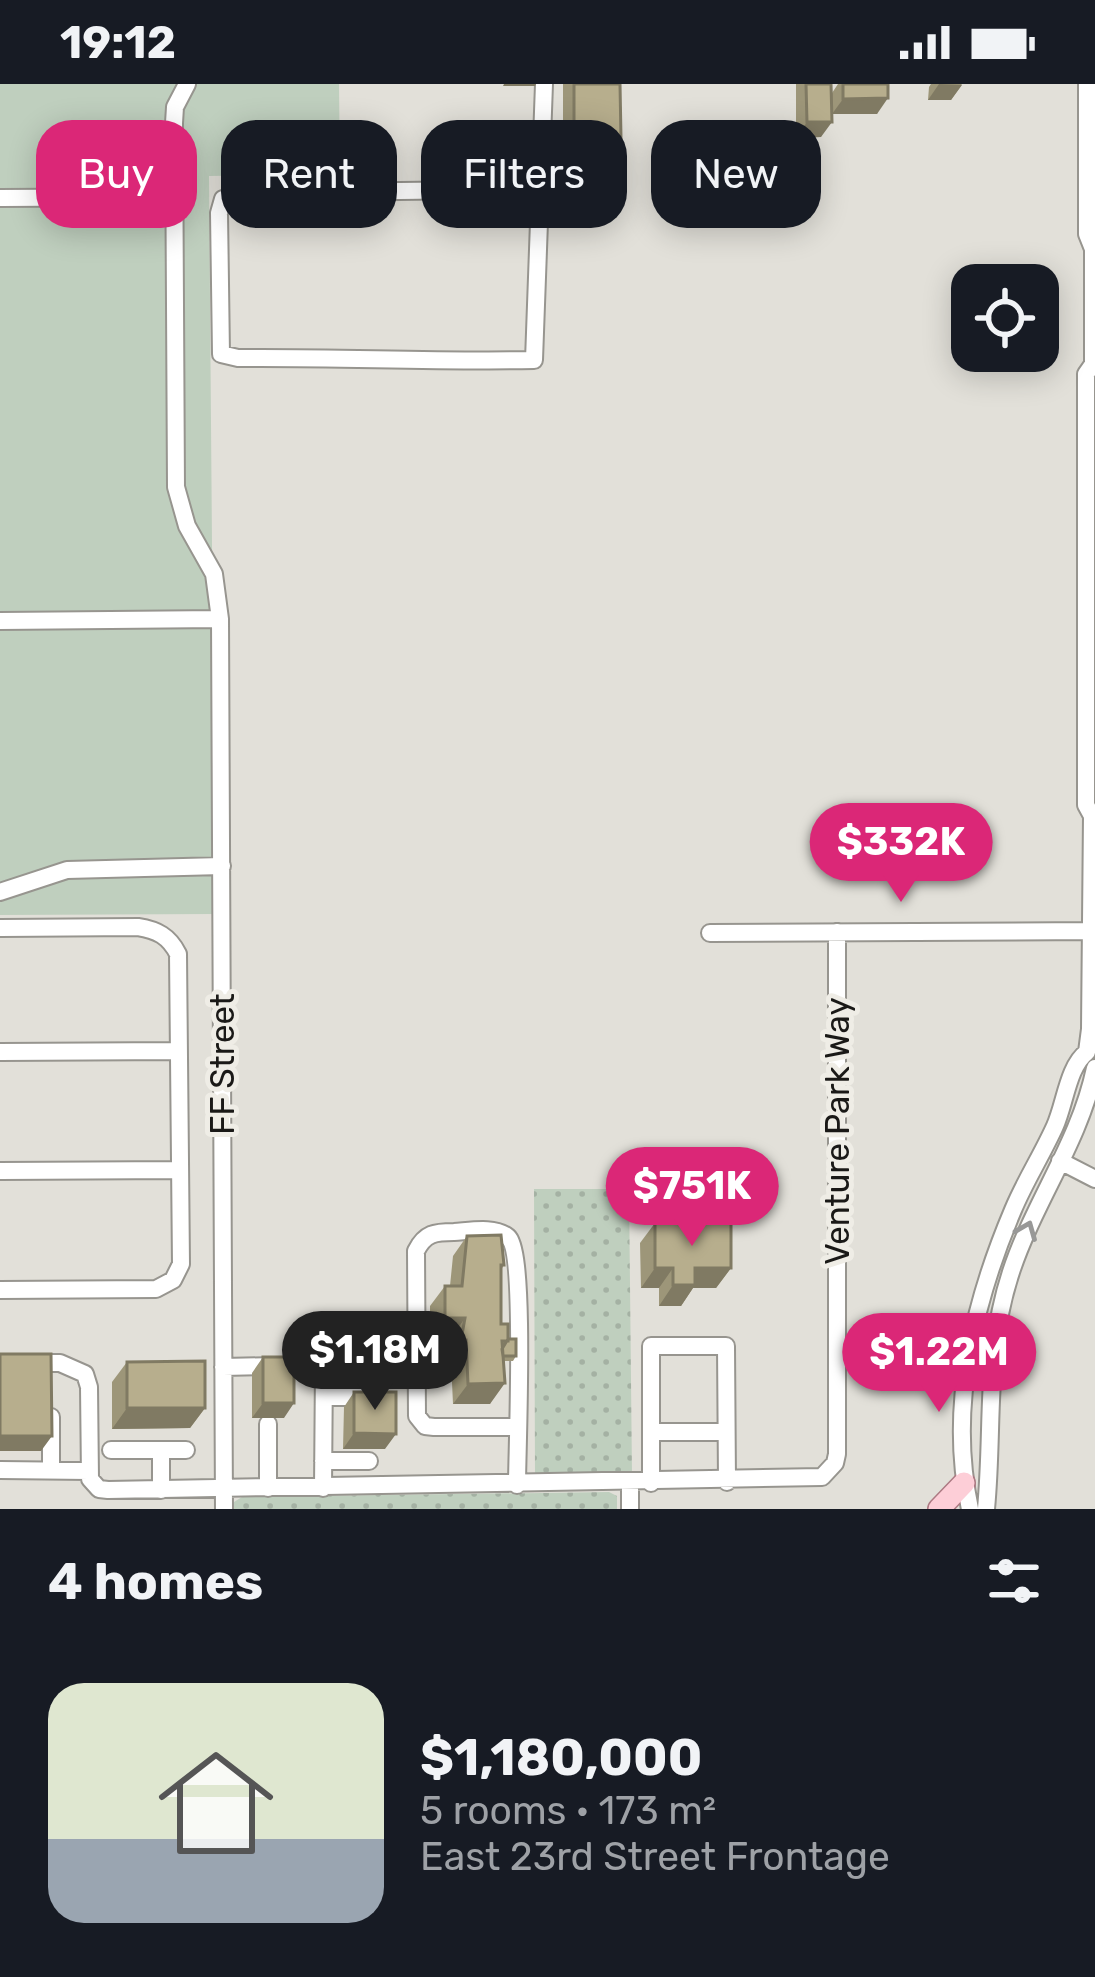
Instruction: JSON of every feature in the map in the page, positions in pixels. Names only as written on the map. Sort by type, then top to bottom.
[{"type":"main road","points":[[938,1509],[964,1483]]},
{"type":"street","name":"FF Street","points":[[176,120],[176,107],[187,84]]},
{"type":"street","points":[[543,120],[544,84]]},
{"type":"street","points":[[986,1509],[988,1390],[998,1321],[1020,1245],[1082,1111],[1092,1061],[1094,814],[1086,806],[1086,374],[1094,366],[1094,247],[1087,234],[1087,84]]},
{"type":"street","points":[[540,189],[534,360],[411,362],[383,356],[238,358],[221,354],[219,213],[223,199],[247,193],[540,189]]},
{"type":"street","points":[[0,198],[36,198]]},
{"type":"street","name":"FF Street","points":[[174,228],[176,487],[180,508],[214,574],[220,620],[217,1369],[224,1509]]},
{"type":"street","points":[[0,621],[220,620]]},
{"type":"street","points":[[0,892],[48,874],[85,868],[222,866]]},
{"type":"street","points":[[0,928],[156,930],[178,955],[181,1264],[173,1280],[146,1289],[0,1290]]},
{"type":"street","points":[[710,933],[1094,931]]},
{"type":"street","name":"Venture Park Way","points":[[727,1481],[811,1480],[829,1472],[837,1454],[837,932]]},
{"type":"street","points":[[0,1052],[179,1051]]},
{"type":"street","points":[[970,1509],[964,1483],[967,1376],[975,1319],[1014,1205],[1055,1126],[1076,1060],[1092,1061]]},
{"type":"street","points":[[1060,1161],[1095,1179]]},
{"type":"street","points":[[0,1171],[180,1170]]},
{"type":"street","points":[[518,1427],[434,1427],[425,1426],[417,1416],[416,1251],[436,1232],[497,1232],[514,1244],[522,1344],[518,1484]]},
{"type":"street","points":[[0,1363],[51,1362],[79,1368],[88,1380],[92,1484],[109,1490],[651,1483],[727,1481],[726,1346],[651,1346],[651,1483]]},
{"type":"street","points":[[51,1362],[51,1384]]},
{"type":"street","points":[[323,1487],[324,1365],[372,1365]]},
{"type":"street","points":[[217,1369],[281,1366]]},
{"type":"street","points":[[324,1397],[366,1397]]},
{"type":"street","points":[[51,1406],[51,1470]]},
{"type":"street","points":[[268,1424],[268,1488]]},
{"type":"street","points":[[651,1432],[727,1432]]},
{"type":"street","points":[[111,1450],[186,1450]]},
{"type":"street","points":[[161,1450],[161,1490]]},
{"type":"street","points":[[323,1461],[369,1461]]},
{"type":"street","points":[[0,1471],[89,1471]]},
{"type":"street","points":[[630,1483],[630,1509]]},
{"type":"green space","points":[[0,84],[339,84],[339,120],[221,120],[221,176],[209,176],[215,914],[0,915]]},
{"type":"green space","points":[[534,1189],[629,1189],[632,1474],[535,1477]]},
{"type":"green space","points":[[609,1492],[617,1496],[617,1509],[233,1509],[242,1497]]},
{"type":"building","points":[[574,84],[620,84],[621,120],[574,120]]},
{"type":"building","points":[[806,84],[831,84],[832,122],[807,120]]},
{"type":"building","points":[[843,84],[888,84],[888,98],[843,99]]},
{"type":"building","points":[[655,1223],[731,1223],[731,1268],[695,1268],[695,1285],[673,1285],[673,1268],[655,1268]]},
{"type":"building","points":[[501,1235],[501,1324],[508,1324],[508,1341],[502,1341],[505,1383],[468,1384],[466,1340],[461,1340],[465,1318],[445,1318],[445,1286],[462,1286],[467,1236]]},
{"type":"building","points":[[508,1339],[516,1339],[516,1356],[503,1356]]},
{"type":"building","points":[[0,1354],[51,1354],[52,1436],[0,1436]]},
{"type":"building","points":[[263,1357],[294,1357],[294,1403],[263,1403]]},
{"type":"building","points":[[205,1361],[205,1408],[127,1408],[127,1362]]},
{"type":"building","points":[[354,1392],[396,1392],[396,1434],[354,1433]]}]
